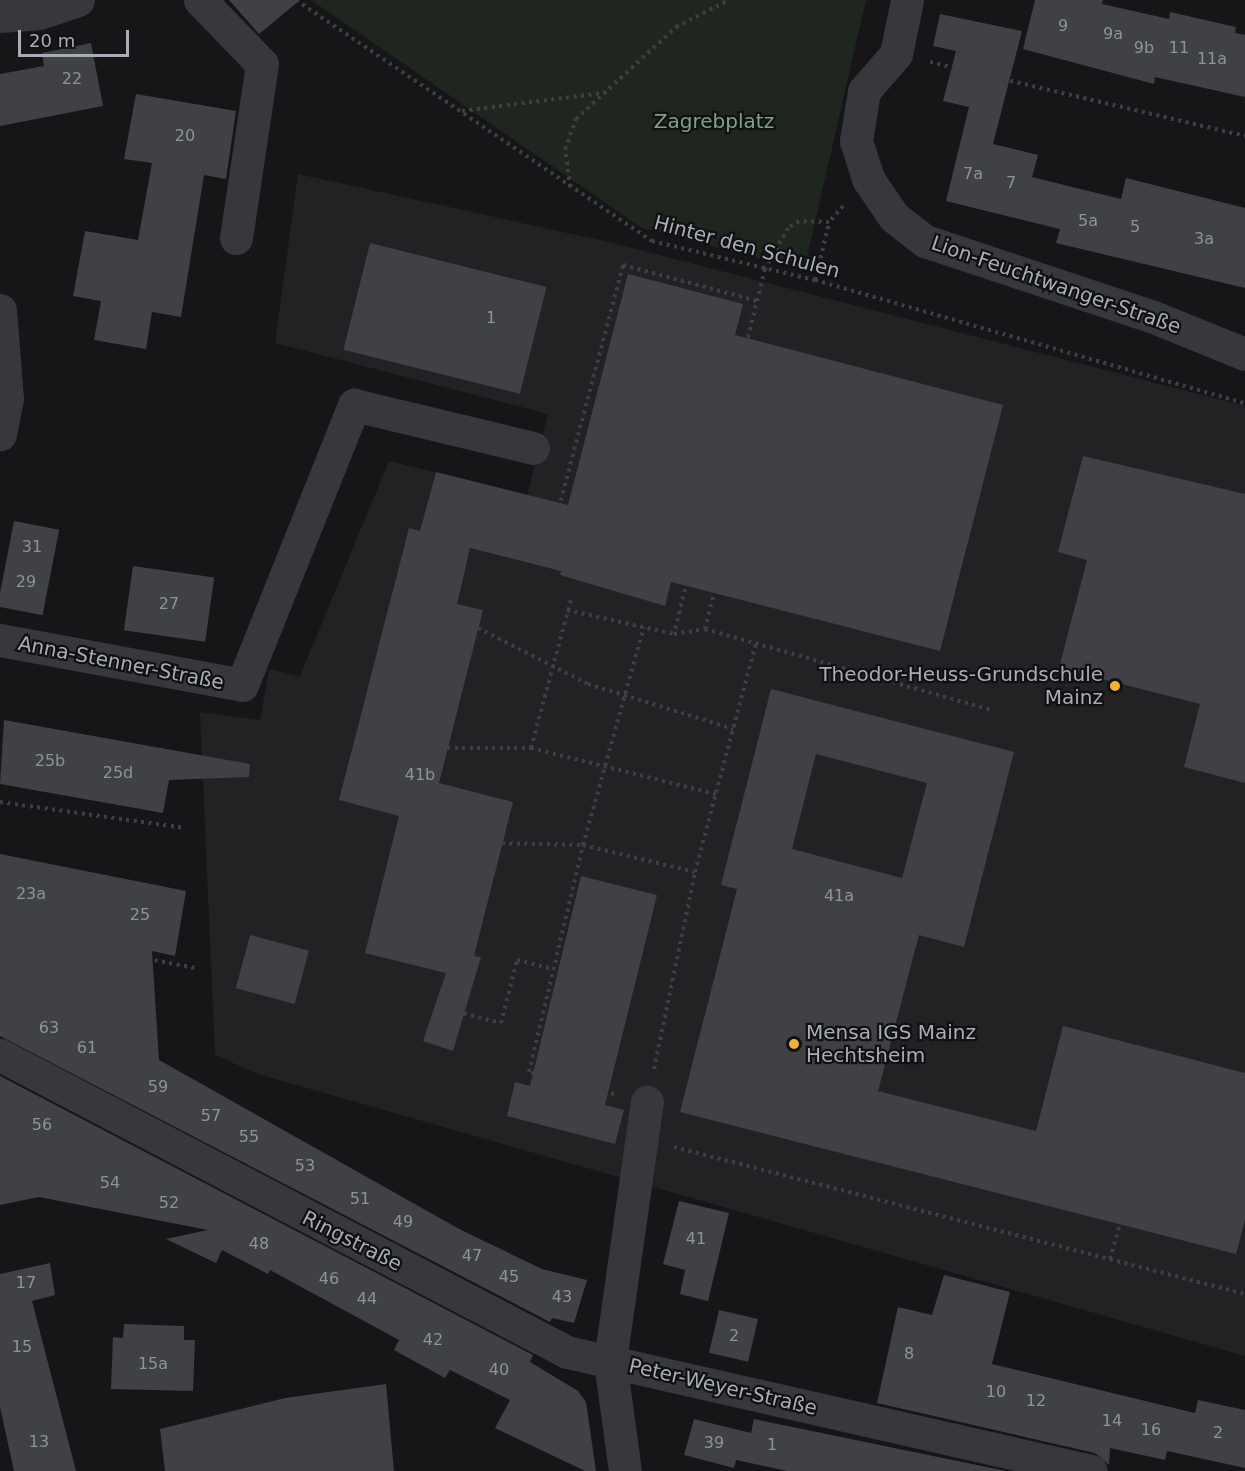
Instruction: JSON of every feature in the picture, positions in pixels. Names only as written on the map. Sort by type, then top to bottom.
[{"type":"street","points":[[0,16],[39,13],[78,0]]},
{"type":"street","points":[[200,0],[262,64],[236,238]]},
{"type":"street","name":"Lion-Feuchtwanger-Straße","points":[[907,0],[896,54],[864,91],[856,141],[868,179],[894,217],[925,242],[1151,316],[1245,354]]},
{"type":"street","points":[[0,310],[7,398],[0,434]]},
{"type":"street","name":"Anna-Stenner-Straße","points":[[0,640],[242,685],[354,405],[533,448]]},
{"type":"street","name":"Ringstraße","points":[[0,1055],[567,1352],[610,1361]]},
{"type":"street","name":"Peter-Weyer-Straße","points":[[647,1102],[610,1361],[1091,1471]]},
{"type":"street","points":[[610,1361],[625,1471]]},
{"type":"path","name":"Hinter den Schulen","points":[[296,0],[652,241],[815,280],[1245,403]]},
{"type":"path","points":[[570,187],[565,149],[576,119],[676,27],[729,0]]},
{"type":"path","points":[[896,54],[1245,136]]},
{"type":"path","points":[[460,111],[604,93]]},
{"type":"path","points":[[815,280],[829,222],[850,198],[863,192],[868,179]]},
{"type":"path","points":[[674,634],[765,268],[788,228],[799,221],[829,222]]},
{"type":"path","points":[[548,524],[550,513],[557,515],[622,265],[757,301]]},
{"type":"path","points":[[705,629],[763,392],[735,385]]},
{"type":"path","points":[[760,405],[770,408]]},
{"type":"path","points":[[728,534],[736,536]]},
{"type":"path","points":[[531,748],[550,669],[571,600]]},
{"type":"path","points":[[567,610],[674,634],[705,629],[991,710]]},
{"type":"path","points":[[644,627],[627,695],[583,845],[529,1072],[647,1102],[695,872],[756,642]]},
{"type":"path","points":[[478,628],[550,669],[733,729]]},
{"type":"path","points":[[447,748],[531,748],[716,794]]},
{"type":"path","points":[[0,802],[185,828]]},
{"type":"path","points":[[502,843],[583,845],[695,872]]},
{"type":"path","points":[[0,930],[196,968]]},
{"type":"path","points":[[452,974],[442,1008],[501,1023],[517,960],[553,969]]},
{"type":"path","points":[[642,1138],[1245,1294]]},
{"type":"path","points":[[1110,1259],[1120,1224]]},
{"type":"shaded area","points":[[298,174],[609,242],[1245,406],[1245,1356],[258,1074],[215,1055],[200,712],[260,720],[269,669],[300,676],[389,461],[527,495],[548,414],[275,343]]},
{"type":"green space","name":"Zagrebplatz","points":[[311,0],[866,0],[804,270],[642,228]]},
{"type":"building","points":[[229,0],[300,0],[259,34]]},
{"type":"building","points":[[1035,0],[1103,0],[1102,4],[1169,19],[1170,12],[1236,27],[1235,33],[1245,35],[1245,97],[1155,77],[1154,84],[1023,49]]},
{"type":"building","points":[[940,14],[1022,31],[993,144],[1038,155],[1032,177],[1121,199],[1126,178],[1245,208],[1245,288],[1056,243],[1060,229],[946,201],[969,107],[943,101],[956,51],[933,46]]},
{"type":"building","points":[[91,43],[103,106],[0,126],[0,74],[44,66],[42,53]]},
{"type":"building","points":[[136,94],[236,111],[226,179],[204,175],[181,317],[152,312],[146,349],[94,340],[101,301],[73,296],[85,231],[138,240],[152,163],[124,159]]},
{"type":"building","points":[[370,243],[547,287],[520,394],[343,350]]},
{"type":"building","points":[[628,274],[743,304],[735,335],[1003,405],[940,651],[671,582],[665,606],[560,575],[561,571],[470,548],[457,604],[483,610],[439,783],[513,802],[474,956],[481,957],[453,1051],[423,1041],[446,973],[365,953],[399,816],[339,800],[409,528],[420,531],[436,472],[568,505]]},
{"type":"building","points":[[1083,456],[1245,494],[1245,783],[1184,767],[1200,704],[1059,668],[1087,560],[1058,552]]},
{"type":"building","points":[[14,521],[59,530],[43,615],[0,607],[0,593]]},
{"type":"building","points":[[133,566],[214,577],[205,642],[124,630]]},
{"type":"building","points":[[771,689],[1014,752],[964,947],[919,935],[878,1091],[1036,1131],[1063,1026],[1245,1073],[1245,1220],[1236,1254],[680,1112],[737,889],[721,885]],"holes":[[[816,754],[927,783],[902,878],[792,849]]]},
{"type":"building","points":[[4,720],[250,764],[249,777],[169,780],[163,813],[0,784]]},
{"type":"building","points":[[0,854],[186,891],[175,956],[152,951],[159,1060],[461,1230],[542,1269],[587,1280],[574,1323],[552,1318],[550,1322],[0,1036]]},
{"type":"building","points":[[581,876],[657,895],[605,1105],[624,1110],[615,1144],[507,1116],[515,1082],[530,1086]]},
{"type":"building","points":[[250,935],[309,951],[295,1004],[236,988]]},
{"type":"building","points":[[0,1076],[533,1355],[530,1362],[578,1391],[586,1402],[596,1471],[585,1471],[495,1428],[510,1400],[450,1370],[445,1378],[394,1350],[399,1340],[270,1270],[268,1274],[222,1250],[216,1263],[166,1239],[208,1230],[39,1197],[0,1205]]},
{"type":"building","points":[[679,1201],[729,1213],[708,1301],[680,1294],[685,1270],[663,1264]]},
{"type":"building","points":[[50,1263],[55,1295],[32,1301],[76,1471],[14,1471],[0,1407],[0,1274]]},
{"type":"building","points":[[944,1275],[1010,1292],[992,1364],[1195,1413],[1198,1400],[1245,1410],[1245,1468],[1167,1451],[1165,1460],[1110,1448],[1109,1465],[1095,1453],[877,1403],[898,1307],[932,1315]]},
{"type":"building","points":[[719,1310],[758,1319],[748,1362],[709,1353]]},
{"type":"building","points":[[124,1324],[184,1326],[184,1340],[195,1340],[193,1391],[111,1389],[113,1337],[123,1338]]},
{"type":"building","points":[[386,1384],[394,1471],[165,1471],[160,1429],[285,1398]]},
{"type":"building","points":[[694,1419],[751,1433],[754,1419],[1006,1471],[787,1471],[736,1460],[734,1468],[684,1455]]},
{"type":"place","name":"Theodor-Heuss-Grundschule Mainz","points":[[1115,686]]},
{"type":"place","name":"Mensa IGS Mainz Hechtsheim","points":[[794,1044]]}]
